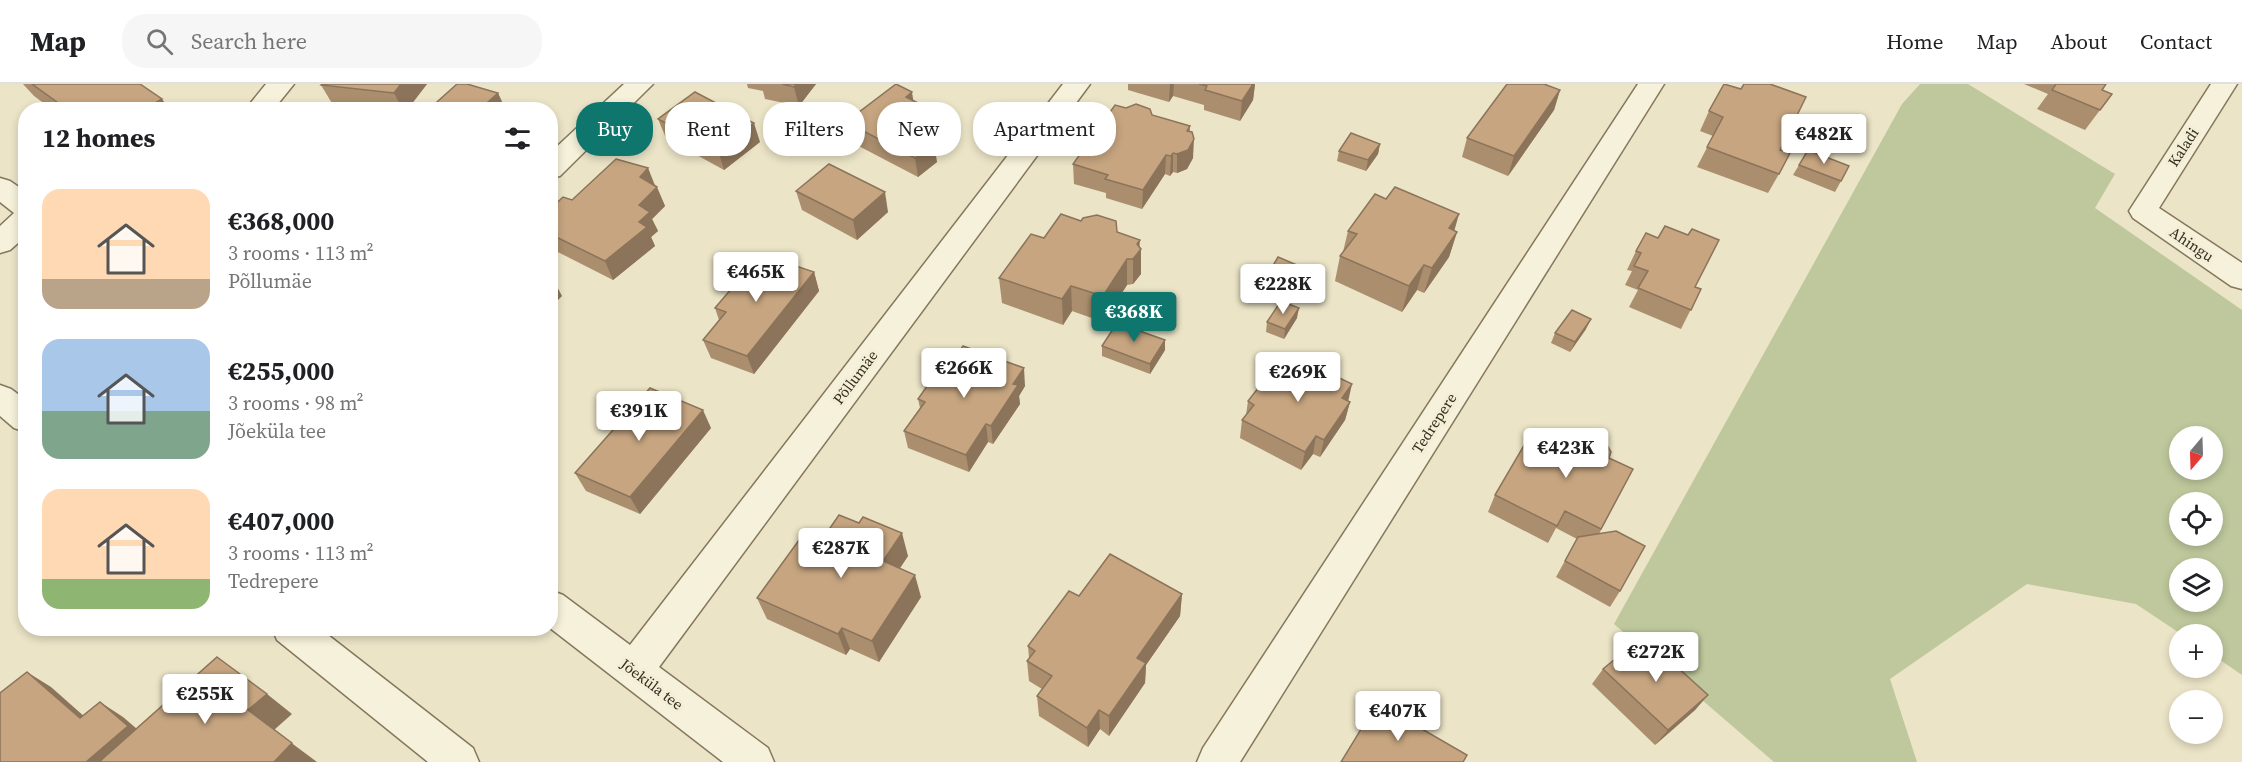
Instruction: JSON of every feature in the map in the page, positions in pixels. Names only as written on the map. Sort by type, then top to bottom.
[{"type":"street","points":[[265,102],[281,84]]},
{"type":"street","points":[[558,161],[640,84]]},
{"type":"street","name":"Põllumäe","points":[[634,670],[1077,84]]},
{"type":"street","name":"Tedrepere","points":[[1217,762],[1651,84]]},
{"type":"street","name":"Kaladi","points":[[2143,211],[2224,84]]},
{"type":"street","points":[[0,188],[18,201]]},
{"type":"street","name":"Ahingu","points":[[2143,211],[2242,278]]},
{"type":"street","points":[[0,243],[18,226]]},
{"type":"street","points":[[0,398],[18,413]]},
{"type":"street","name":"Jõeküla tee","points":[[558,612],[754,762]]},
{"type":"street","points":[[300,636],[459,762]]},
{"type":"green space","points":[[1920,84],[1968,84],[2115,174],[2095,208],[2242,310],[2242,675],[2223,662],[2223,624],[2169,624],[2169,626],[2136,604],[2027,584],[1890,679],[1917,762],[1774,762],[1614,624],[1902,104]]},
{"type":"building","points":[[32,84],[140,84],[162,99],[157,102],[57,102]]},
{"type":"building","points":[[322,84],[401,84],[394,93]]},
{"type":"building","points":[[457,84],[467,84],[498,93],[488,102],[437,102]]},
{"type":"building","points":[[896,84],[912,92],[906,97],[916,102],[877,102],[877,138],[865,132],[865,108]]},
{"type":"building","points":[[1199,84],[1253,84],[1242,101],[1205,90],[1207,86]]},
{"type":"building","points":[[1507,84],[1544,84],[1560,90],[1514,156],[1467,138]]},
{"type":"building","points":[[1724,84],[1741,89],[1744,84],[1770,84],[1806,97],[1780,150],[1790,153],[1779,174],[1707,147],[1723,117],[1709,111]]},
{"type":"building","points":[[2056,84],[2106,84],[2102,90],[2112,94],[2100,110],[2052,90]]},
{"type":"building","points":[[695,92],[714,102],[681,102]]},
{"type":"building","points":[[1136,104],[1150,109],[1152,115],[1190,126],[1187,131],[1192,132],[1194,139],[1188,150],[1173,153],[1171,156],[1166,155],[1143,190],[1105,179],[1108,175],[1073,164],[1079,156],[1116,156],[1116,105],[1126,108]]},
{"type":"building","points":[[665,114],[665,123],[658,119]]},
{"type":"building","points":[[1351,133],[1380,144],[1368,160],[1339,151]]},
{"type":"building","points":[[1808,150],[1849,166],[1841,181],[1799,165]]},
{"type":"building","points":[[616,159],[648,168],[640,177],[657,187],[639,205],[650,212],[639,222],[647,227],[605,261],[558,238],[558,202],[563,197],[572,200]]},
{"type":"building","points":[[829,164],[885,192],[853,220],[796,191]]},
{"type":"building","points":[[1395,187],[1459,214],[1449,228],[1457,232],[1432,268],[1424,265],[1409,286],[1340,256],[1357,234],[1348,231],[1375,194],[1386,199]]},
{"type":"building","points":[[1061,214],[1081,221],[1083,218],[1097,215],[1116,221],[1117,232],[1140,240],[1137,244],[1141,249],[1133,259],[1127,259],[1103,296],[1071,286],[1062,299],[999,278],[1031,234],[1044,238]]},
{"type":"building","points":[[1665,226],[1688,235],[1692,229],[1719,240],[1695,287],[1701,289],[1691,310],[1638,288],[1648,271],[1634,266],[1641,253],[1636,251],[1646,233],[1658,238]]},
{"type":"building","points":[[761,254],[814,272],[747,356],[703,340],[726,312],[715,308]]},
{"type":"building","points":[[1278,257],[1311,271],[1303,283],[1271,269]]},
{"type":"building","points":[[1281,301],[1299,308],[1285,329],[1267,322]]},
{"type":"building","points":[[1572,310],[1591,319],[1575,342],[1555,333]]},
{"type":"building","points":[[1117,323],[1165,340],[1150,364],[1102,346]]},
{"type":"building","points":[[963,346],[1024,368],[1013,384],[1018,385],[991,426],[986,424],[966,455],[904,431],[925,402],[918,399],[947,358],[954,360]]},
{"type":"building","points":[[1294,356],[1352,384],[1342,398],[1350,402],[1324,440],[1316,436],[1305,452],[1242,420],[1254,405],[1248,401],[1276,365],[1284,369]]},
{"type":"building","points":[[650,388],[703,410],[630,497],[575,473]]},
{"type":"building","points":[[1549,430],[1574,441],[1577,436],[1590,435],[1606,443],[1611,452],[1609,458],[1633,469],[1601,529],[1565,511],[1557,526],[1495,495],[1526,442],[1538,448]]},
{"type":"building","points":[[839,515],[859,523],[863,517],[902,533],[883,561],[915,575],[872,641],[842,628],[838,634],[757,598],[802,536],[819,544]]},
{"type":"building","points":[[1616,531],[1645,546],[1620,591],[1565,561],[1578,537]]},
{"type":"building","points":[[1110,554],[1182,594],[1137,658],[1146,663],[1109,716],[1099,710],[1087,728],[1037,696],[1052,676],[1027,661],[1035,651],[1028,646],[1069,591],[1079,596]]},
{"type":"building","points":[[1643,636],[1708,695],[1668,730],[1603,669]]},
{"type":"building","points":[[217,657],[267,694],[248,710],[292,743],[274,762],[99,762]]},
{"type":"building","points":[[27,672],[80,718],[100,702],[128,726],[86,762],[0,762],[0,693]]},
{"type":"building","points":[[1377,703],[1467,755],[1463,762],[1341,762]]}]
